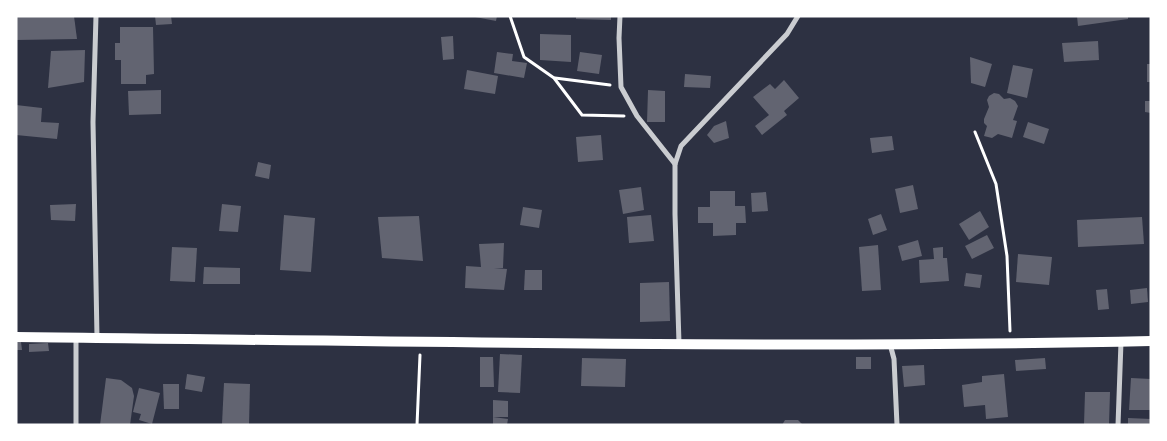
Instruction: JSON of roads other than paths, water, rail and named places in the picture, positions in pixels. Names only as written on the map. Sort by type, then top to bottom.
[{"type":"main road","points":[[16,337],[890,344],[1151,341]]},
{"type":"street","points":[[96,16],[93,122],[97,337]]},
{"type":"street","points":[[620,16],[621,86],[638,116],[675,164]]},
{"type":"street","points":[[679,343],[675,164],[681,146],[787,34],[798,16]]},
{"type":"street","points":[[76,337],[76,425]]},
{"type":"street","points":[[1118,425],[1121,342]]},
{"type":"street","points":[[890,344],[894,359],[897,425]]}]
